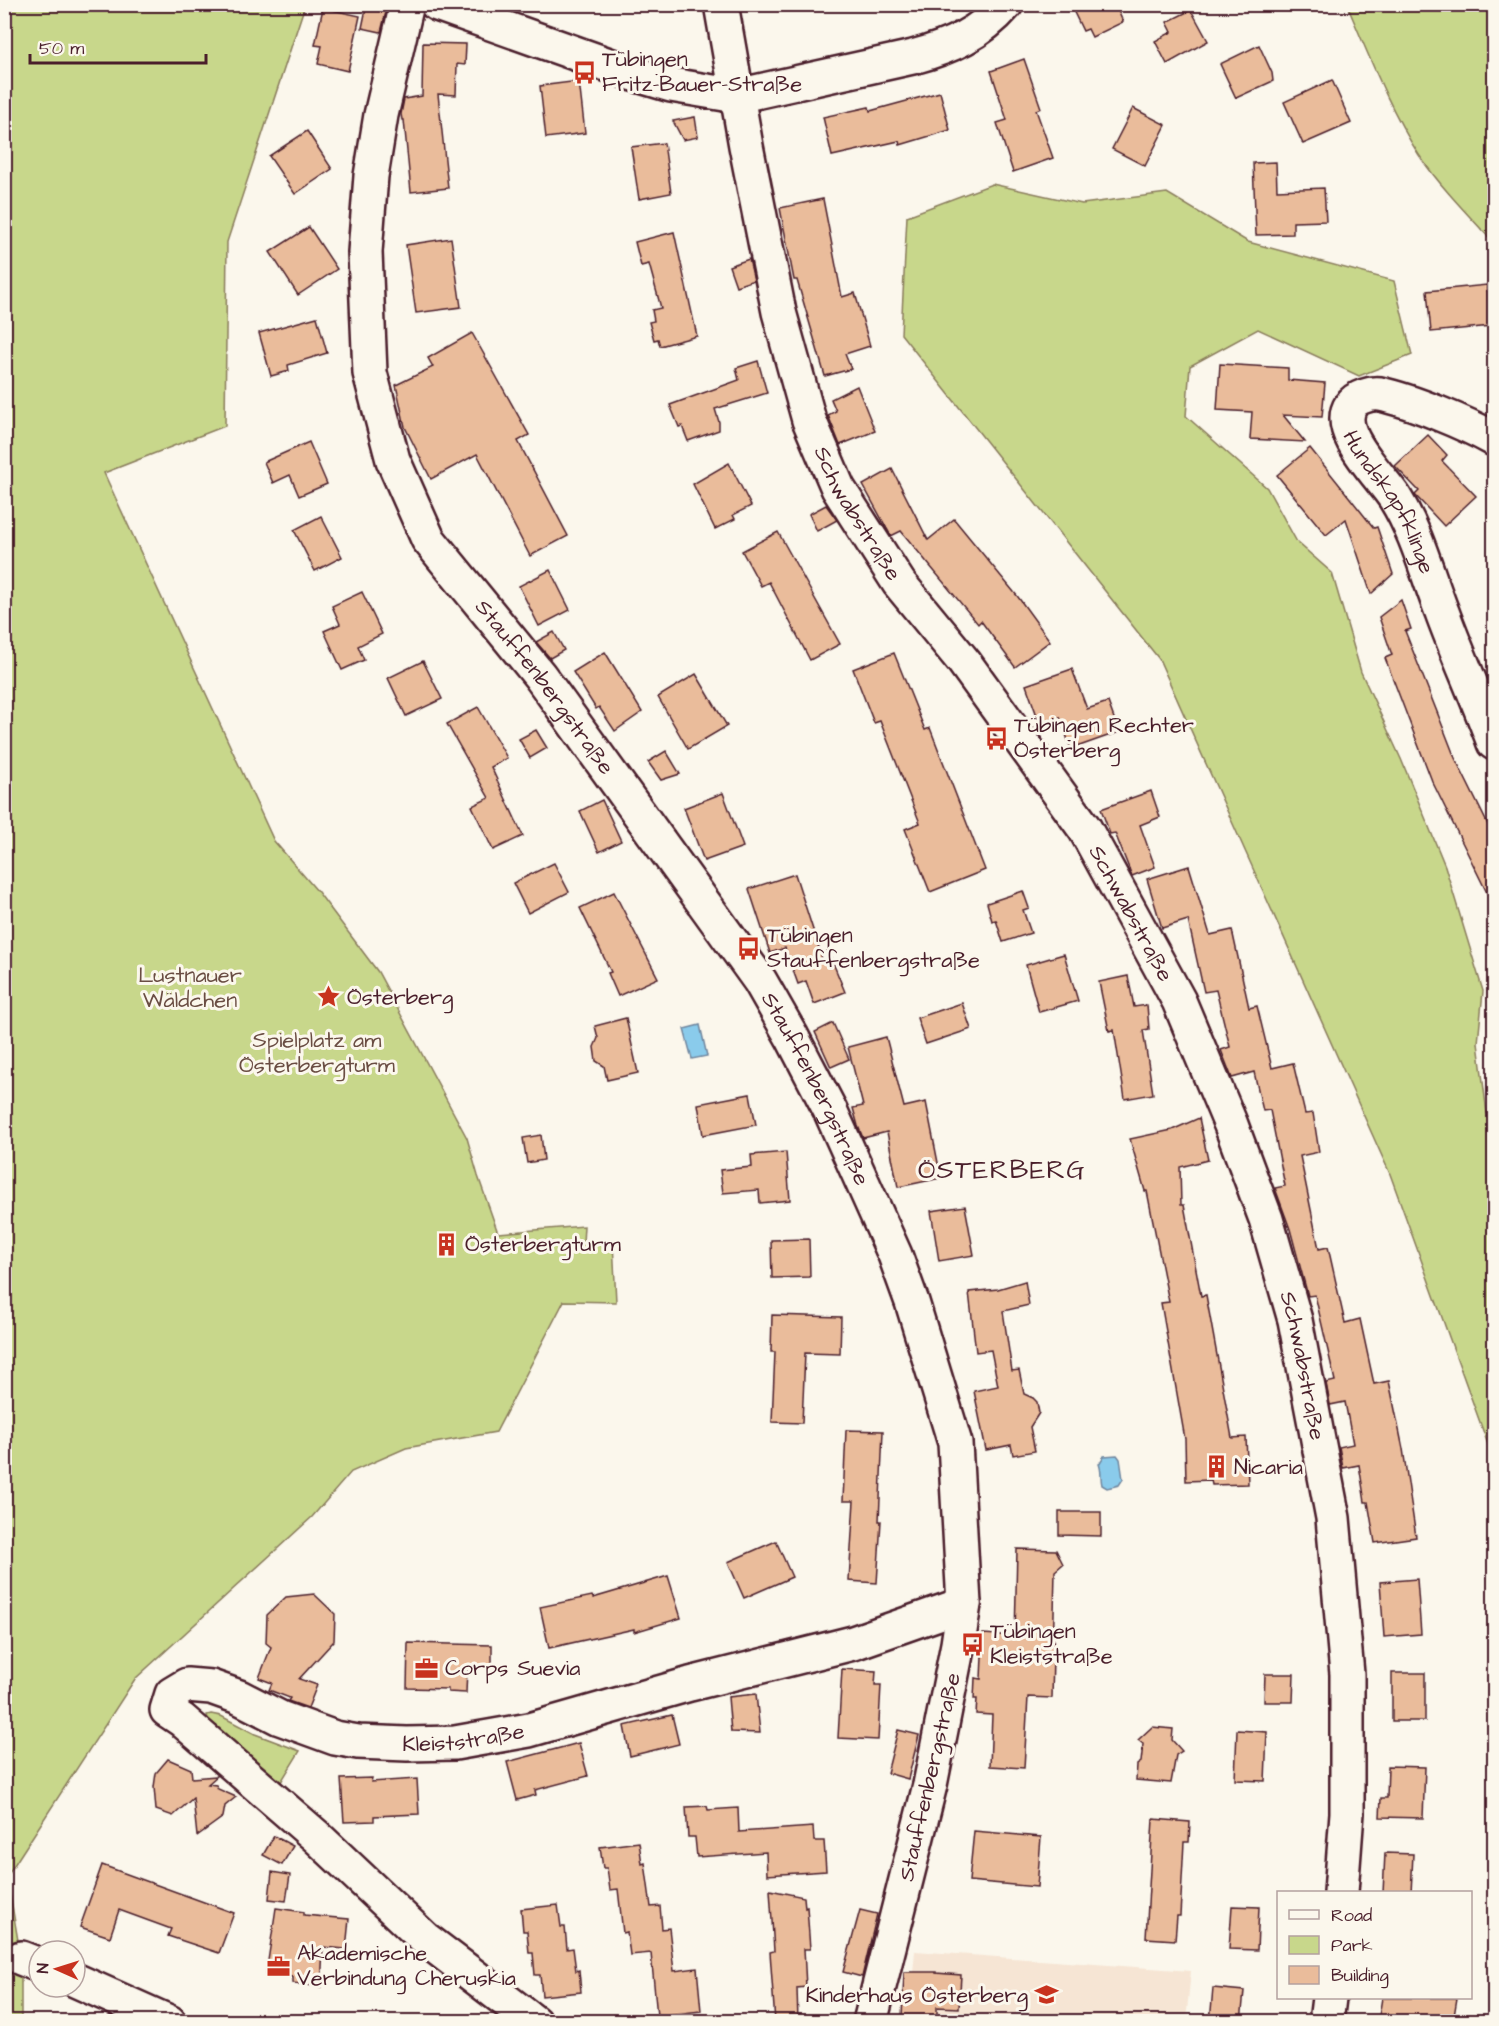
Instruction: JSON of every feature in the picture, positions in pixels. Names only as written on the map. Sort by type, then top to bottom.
[{"type":"street","name":"Stauffenbergstraße","points":[[407,4],[381,115],[371,176],[365,252],[370,373],[393,460],[428,539],[540,676],[760,981],[830,1110],[895,1255],[912,1302],[955,1443],[964,1604],[955,1665],[930,1785],[870,2022]]},
{"type":"street","points":[[438,4],[671,86],[737,96],[939,50],[961,41],[983,26],[1006,4]]},
{"type":"street","name":"Schwabstraße","points":[[721,4],[773,282],[794,370],[809,420],[838,488],[899,583],[964,662],[1085,829],[1179,1002],[1231,1125],[1266,1220],[1295,1320],[1333,1518],[1347,1674],[1347,1814],[1341,1891]]},
{"type":"street","name":"Hundskapfklinge","points":[[1494,439],[1442,416],[1378,394],[1357,399],[1351,405],[1346,418],[1351,439],[1395,498],[1409,523],[1494,744]]},
{"type":"street","name":"Kleiststraße","points":[[534,2022],[424,1938],[317,1837],[242,1775],[182,1720],[166,1710],[172,1694],[187,1685],[211,1687],[238,1697],[280,1718],[335,1738],[358,1742],[455,1743],[529,1730],[690,1684],[853,1643],[964,1604]]},
{"type":"street","points":[[87,1985],[169,2022]]},
{"type":"street","points":[[1326,2022],[1329,1999]]},
{"type":"shaded area","name":"Kinderhaus Österberg","points":[[915,1951],[1191,1971],[1186,2021],[901,2022],[904,1972],[913,1972]]},
{"type":"green space","name":"Lustnauer Wäldchen","points":[[5,5],[305,5],[227,242],[225,426],[104,473],[274,841],[318,892],[378,972],[467,1138],[498,1233],[584,1226],[583,1243],[613,1242],[616,1302],[564,1301],[496,1432],[406,1448],[351,1472],[312,1517],[135,1679],[7,1876],[21,1958],[21,2021],[5,2022]]},
{"type":"green space","points":[[1347,5],[1494,5],[1494,243],[1445,189],[1419,155],[1389,100]]},
{"type":"green space","points":[[992,184],[1082,204],[1167,193],[1248,242],[1394,281],[1412,355],[1359,376],[1258,329],[1190,366],[1186,416],[1267,488],[1297,542],[1332,573],[1361,672],[1401,759],[1445,866],[1483,991],[1478,1043],[1487,1113],[1494,1114],[1494,1461],[1390,1174],[1159,659],[901,334],[907,216]]},
{"type":"green space","points":[[207,1715],[221,1716],[255,1734],[300,1751],[276,1790],[209,1723]]},
{"type":"water","points":[[700,1025],[707,1056],[692,1059],[684,1029]]},
{"type":"water","points":[[1117,1455],[1120,1459],[1123,1479],[1119,1485],[1107,1488],[1102,1485],[1099,1464],[1104,1456]]},
{"type":"building","points":[[367,4],[388,4],[381,32],[362,28]]},
{"type":"building","points":[[1070,4],[1115,4],[1123,22],[1092,37],[1088,29],[1083,31]]},
{"type":"building","points":[[323,8],[360,16],[348,71],[318,64],[322,46],[315,45]]},
{"type":"building","points":[[1191,10],[1208,41],[1167,64],[1155,41],[1172,32],[1167,22]]},
{"type":"building","points":[[423,43],[466,44],[465,65],[457,64],[456,95],[438,94],[448,188],[411,192],[404,120],[401,114],[404,99],[422,96]]},
{"type":"building","points":[[1259,45],[1272,73],[1273,81],[1236,98],[1220,64]]},
{"type":"building","points":[[1024,59],[1041,108],[1036,110],[1053,158],[1013,172],[997,123],[1007,120],[991,71]]},
{"type":"building","points":[[1332,80],[1351,123],[1303,144],[1284,102]]},
{"type":"building","points":[[579,81],[585,133],[546,138],[540,86]]},
{"type":"building","points":[[940,92],[950,130],[900,145],[899,141],[832,156],[823,117],[869,107],[870,111]]},
{"type":"building","points":[[1133,108],[1166,125],[1145,166],[1112,149]]},
{"type":"building","points":[[695,117],[698,137],[683,140],[673,121]]},
{"type":"building","points":[[307,131],[332,169],[295,194],[269,156]]},
{"type":"building","points":[[664,143],[671,193],[639,199],[631,147]]},
{"type":"building","points":[[1276,162],[1277,190],[1324,188],[1326,221],[1293,222],[1293,234],[1256,235],[1253,163]]},
{"type":"building","points":[[823,199],[842,297],[855,293],[870,346],[845,354],[851,369],[825,376],[797,280],[794,280],[780,208]]},
{"type":"building","points":[[309,227],[337,269],[298,295],[270,252]]},
{"type":"building","points":[[674,232],[697,336],[660,346],[658,339],[654,340],[649,322],[654,321],[652,310],[661,308],[649,264],[641,266],[635,242]]},
{"type":"building","points":[[451,238],[461,307],[416,313],[406,245]]},
{"type":"building","points":[[749,259],[754,280],[736,286],[729,266]]},
{"type":"building","points":[[1487,285],[1491,326],[1431,332],[1427,291]]},
{"type":"building","points":[[317,317],[327,353],[288,365],[289,371],[271,376],[259,333]]},
{"type":"building","points":[[472,333],[529,435],[518,441],[568,536],[530,556],[477,454],[431,479],[405,427],[396,385],[433,367],[428,358]]},
{"type":"building","points":[[758,361],[767,393],[715,409],[719,430],[688,441],[670,405],[739,380],[736,368]]},
{"type":"building","points":[[1220,364],[1288,368],[1288,380],[1325,383],[1322,417],[1283,415],[1305,442],[1250,439],[1252,412],[1217,410]]},
{"type":"building","points":[[857,386],[875,431],[840,445],[828,415],[836,411],[831,399]]},
{"type":"building","points":[[1428,435],[1447,455],[1442,461],[1476,496],[1444,526],[1415,495],[1419,491],[1395,466]]},
{"type":"building","points":[[309,442],[327,484],[299,496],[290,475],[273,483],[264,462]]},
{"type":"building","points":[[1310,448],[1374,528],[1377,527],[1393,574],[1371,594],[1346,519],[1326,535],[1277,475]]},
{"type":"building","points":[[729,463],[751,506],[733,515],[735,519],[715,529],[693,484]]},
{"type":"building","points":[[892,469],[928,540],[954,519],[1018,597],[1050,641],[1015,667],[981,621],[978,624],[901,531],[891,536],[863,485]]},
{"type":"building","points":[[826,505],[837,520],[817,531],[809,514]]},
{"type":"building","points":[[321,516],[342,557],[315,571],[294,530]]},
{"type":"building","points":[[778,532],[840,644],[810,660],[769,582],[761,586],[742,551]]},
{"type":"building","points":[[550,570],[570,610],[539,626],[519,586]]},
{"type":"building","points":[[362,592],[382,634],[358,646],[364,660],[342,670],[324,631],[340,624],[332,606]]},
{"type":"building","points":[[1401,600],[1411,629],[1405,631],[1455,758],[1494,837],[1494,907],[1432,781],[1385,658],[1392,655],[1379,617]]},
{"type":"building","points":[[554,632],[564,650],[550,658],[536,642]]},
{"type":"building","points":[[605,652],[642,712],[615,731],[599,707],[596,709],[573,672]]},
{"type":"building","points":[[894,653],[925,730],[930,728],[985,870],[930,892],[905,829],[920,823],[880,721],[874,723],[853,669]]},
{"type":"building","points":[[423,661],[442,699],[406,716],[388,678]]},
{"type":"building","points":[[1072,669],[1087,709],[1108,702],[1119,732],[1071,749],[1060,717],[1040,724],[1026,685]]},
{"type":"building","points":[[696,674],[727,726],[688,749],[658,697]]},
{"type":"building","points":[[478,707],[507,758],[491,767],[523,836],[493,850],[472,806],[489,798],[447,724]]},
{"type":"building","points":[[536,730],[547,748],[530,758],[519,739]]},
{"type":"building","points":[[666,751],[680,774],[661,780],[648,762]]},
{"type":"building","points":[[1151,791],[1160,817],[1140,825],[1155,867],[1132,876],[1115,833],[1110,834],[1101,809]]},
{"type":"building","points":[[723,793],[743,847],[704,861],[684,808]]},
{"type":"building","points":[[602,800],[621,841],[599,852],[580,811]]},
{"type":"building","points":[[554,863],[569,892],[528,913],[513,883]]},
{"type":"building","points":[[1189,866],[1210,935],[1232,930],[1249,1008],[1257,1006],[1272,1068],[1293,1063],[1305,1114],[1313,1113],[1319,1152],[1300,1156],[1319,1249],[1328,1247],[1345,1323],[1360,1319],[1374,1384],[1389,1381],[1403,1449],[1416,1537],[1375,1543],[1359,1465],[1343,1468],[1339,1447],[1353,1444],[1345,1402],[1330,1405],[1326,1383],[1335,1381],[1315,1295],[1308,1296],[1290,1229],[1275,1188],[1285,1186],[1270,1110],[1263,1111],[1254,1072],[1232,1078],[1221,1050],[1230,1047],[1216,990],[1204,992],[1188,920],[1162,928],[1147,879]]},
{"type":"building","points":[[795,874],[823,961],[831,958],[845,992],[814,1004],[806,981],[798,984],[785,948],[770,953],[749,889]]},
{"type":"building","points":[[1023,891],[1029,908],[1023,910],[1031,933],[1003,942],[996,920],[992,921],[987,903]]},
{"type":"building","points":[[614,892],[658,978],[618,996],[608,973],[611,972],[580,908]]},
{"type":"building","points":[[1064,954],[1078,1001],[1039,1012],[1026,965]]},
{"type":"building","points":[[1128,976],[1134,1007],[1147,1005],[1149,1029],[1143,1030],[1153,1094],[1125,1099],[1114,1030],[1109,1031],[1099,982]]},
{"type":"building","points":[[962,1003],[971,1029],[926,1044],[917,1018]]},
{"type":"building","points":[[626,1018],[638,1073],[607,1080],[604,1066],[596,1061],[594,1047],[598,1038],[595,1026]]},
{"type":"building","points":[[833,1023],[849,1059],[831,1067],[815,1032]]},
{"type":"building","points":[[886,1037],[904,1107],[926,1102],[941,1178],[898,1187],[887,1132],[863,1138],[858,1126],[853,1108],[863,1106],[848,1047]]},
{"type":"building","points":[[750,1094],[756,1125],[703,1135],[698,1104]]},
{"type":"building","points":[[1199,1118],[1208,1160],[1180,1167],[1181,1205],[1184,1205],[1201,1296],[1206,1295],[1232,1438],[1246,1437],[1248,1484],[1212,1485],[1211,1480],[1186,1481],[1185,1439],[1161,1303],[1169,1302],[1147,1191],[1145,1191],[1130,1139],[1172,1130]]},
{"type":"building","points":[[541,1135],[544,1160],[527,1163],[523,1138]]},
{"type":"building","points":[[786,1152],[790,1200],[760,1203],[759,1190],[723,1193],[720,1170],[752,1167],[751,1155]]},
{"type":"building","points":[[965,1206],[974,1255],[939,1261],[931,1211]]},
{"type":"building","points":[[809,1239],[810,1277],[772,1278],[771,1240]]},
{"type":"building","points":[[1025,1281],[1029,1305],[1003,1311],[1012,1371],[1019,1370],[1024,1394],[1037,1402],[1039,1413],[1030,1427],[1035,1451],[1013,1455],[1011,1445],[986,1450],[974,1391],[998,1386],[991,1350],[976,1352],[969,1292],[998,1289]]},
{"type":"building","points":[[772,1315],[841,1317],[840,1354],[805,1353],[802,1423],[772,1422],[775,1352],[771,1352]]},
{"type":"building","points":[[846,1430],[883,1431],[877,1583],[849,1581],[854,1501],[843,1501]]},
{"type":"building","points":[[1059,1512],[1101,1512],[1101,1536],[1059,1535]]},
{"type":"building","points":[[776,1541],[792,1577],[744,1598],[728,1562]]},
{"type":"building","points":[[1017,1549],[1056,1550],[1063,1564],[1055,1571],[1052,1698],[1028,1697],[1024,1768],[990,1766],[992,1715],[976,1714],[977,1699],[974,1699],[975,1678],[981,1679],[983,1634],[1015,1636]]},
{"type":"building","points":[[668,1576],[681,1618],[634,1632],[634,1629],[549,1648],[540,1607],[592,1596],[593,1598]]},
{"type":"building","points":[[1417,1579],[1421,1634],[1384,1637],[1380,1582]]},
{"type":"building","points":[[314,1594],[335,1614],[334,1641],[299,1679],[317,1685],[308,1708],[288,1701],[290,1698],[269,1690],[272,1683],[259,1678],[271,1647],[266,1643],[267,1615],[286,1597]]},
{"type":"building","points":[[408,1643],[492,1645],[492,1668],[467,1668],[466,1693],[448,1692],[448,1689],[407,1688]]},
{"type":"building","points":[[842,1669],[876,1671],[875,1685],[881,1685],[878,1740],[838,1738]]},
{"type":"building","points":[[1392,1673],[1425,1673],[1425,1721],[1392,1721]]},
{"type":"building","points":[[1265,1674],[1294,1674],[1293,1702],[1264,1702]]},
{"type":"building","points":[[756,1694],[760,1733],[731,1732],[728,1697]]},
{"type":"building","points":[[672,1715],[679,1744],[630,1756],[624,1726]]},
{"type":"building","points":[[1152,1727],[1173,1729],[1172,1740],[1182,1751],[1176,1755],[1171,1783],[1136,1780],[1137,1765],[1141,1762],[1143,1744],[1138,1740]]},
{"type":"building","points":[[898,1730],[919,1735],[908,1779],[887,1773]]},
{"type":"building","points":[[1237,1730],[1267,1732],[1265,1781],[1235,1780]]},
{"type":"building","points":[[579,1743],[588,1776],[535,1790],[536,1795],[517,1800],[507,1762]]},
{"type":"building","points":[[168,1759],[191,1769],[192,1778],[217,1776],[208,1784],[216,1785],[218,1789],[236,1797],[225,1806],[223,1817],[197,1836],[193,1798],[173,1816],[156,1810],[154,1787],[156,1773]]},
{"type":"building","points":[[1388,1766],[1425,1767],[1423,1818],[1380,1817],[1381,1798],[1387,1798]]},
{"type":"building","points":[[372,1778],[371,1782],[417,1779],[419,1814],[374,1816],[374,1821],[344,1822],[341,1779]]},
{"type":"building","points":[[707,1806],[708,1810],[738,1808],[739,1832],[813,1827],[814,1841],[824,1841],[826,1871],[767,1875],[766,1852],[697,1857],[695,1837],[688,1837],[686,1807]]},
{"type":"building","points":[[1153,1819],[1190,1822],[1189,1842],[1184,1842],[1180,1916],[1177,1916],[1175,1940],[1146,1938]]},
{"type":"building","points":[[974,1831],[1041,1837],[1037,1887],[969,1881]]},
{"type":"building","points":[[274,1836],[293,1846],[282,1865],[263,1855]]},
{"type":"building","points":[[639,1842],[642,1864],[645,1863],[651,1907],[660,1906],[662,1929],[669,1928],[674,1971],[697,1968],[701,2011],[657,2016],[651,1953],[630,1955],[627,1932],[623,1933],[618,1889],[610,1890],[607,1868],[603,1868],[600,1847]]},
{"type":"building","points":[[1385,1853],[1413,1854],[1411,1891],[1383,1891]]},
{"type":"building","points":[[102,1865],[234,1913],[219,1953],[168,1936],[171,1929],[119,1910],[110,1937],[80,1927]]},
{"type":"building","points":[[272,1872],[290,1875],[286,1901],[269,1899]]},
{"type":"building","points":[[770,1890],[804,1897],[805,1908],[807,1907],[810,1949],[804,1949],[806,1987],[797,1988],[798,2022],[775,2022],[770,1952],[774,1951]]},
{"type":"building","points":[[558,1905],[561,1927],[565,1927],[567,1949],[573,1948],[576,1971],[579,1970],[581,1992],[542,1996],[540,1975],[535,1975],[533,1953],[529,1953],[527,1931],[523,1931],[521,1909]]},
{"type":"building","points":[[1232,1906],[1259,1907],[1257,1950],[1229,1949]]},
{"type":"building","points":[[276,1908],[304,1912],[304,1915],[349,1919],[346,1949],[323,1947],[321,1987],[293,1983],[293,1977],[266,1974]]},
{"type":"building","points":[[860,1910],[877,1914],[862,1977],[843,1972]]},
{"type":"building","points":[[904,1972],[961,1975],[959,2008],[937,2007],[937,2019],[902,2018]]},
{"type":"building","points":[[1213,1988],[1244,1991],[1241,2022],[1210,2022]]},
{"type":"building","points":[[1382,1999],[1457,1999],[1453,2022],[1427,2018],[1426,2022],[1378,2022]]},
{"type":"place","name":"Tübingen Fritz-Bauer-Straße","points":[[584,72]]},
{"type":"place","name":"Tübingen Rechter Österberg","points":[[996,738]]},
{"type":"place","name":"Tübingen Stauffenbergstraße","points":[[749,948]]},
{"type":"place","name":"Österberg","points":[[329,997]]},
{"type":"place","name":"Österbergturm","points":[[447,1244]]},
{"type":"place","name":"Nicaria","points":[[1216,1467]]},
{"type":"place","name":"Tübingen Kleiststraße","points":[[972,1644]]},
{"type":"place","name":"Corps Suevia","points":[[427,1668]]},
{"type":"place","name":"Akademische Verbindung Cheruskia","points":[[279,1966]]},
{"type":"place","name":"Kinderhaus Österberg","points":[[1046,1995]]},
{"type":"district","name":"ÖSTERBERG","points":[[1002,1170]]},
{"type":"park label","name":"Spielplatz am Österbergturm","points":[[317,1052]]}]
